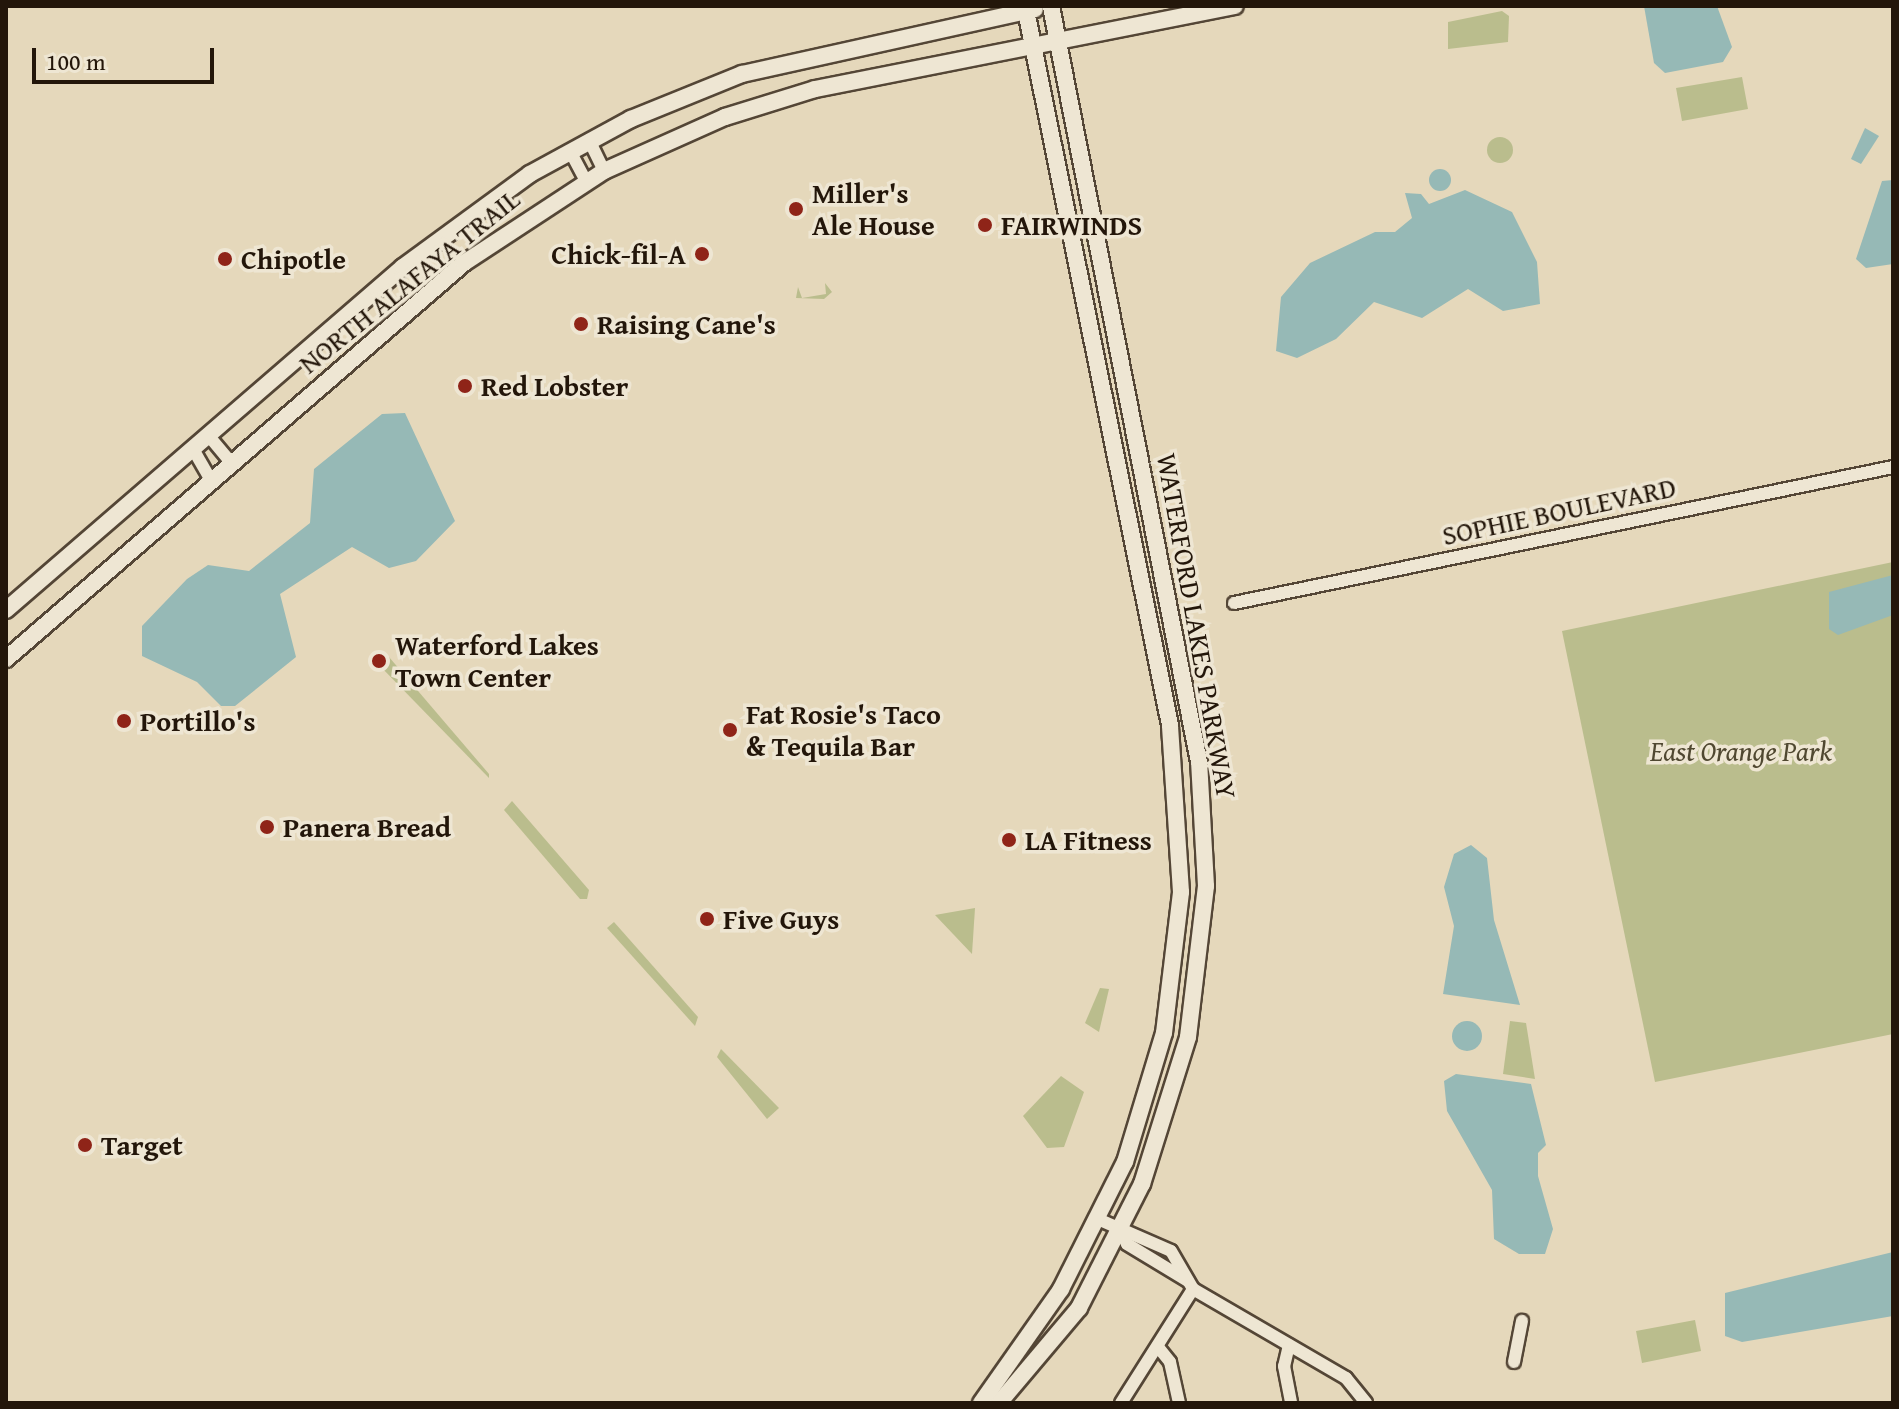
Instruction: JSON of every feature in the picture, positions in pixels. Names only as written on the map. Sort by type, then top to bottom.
[{"type":"street","name":"NORTH ALAFAYA TRAIL","points":[[6,610],[445,232],[589,140],[673,99],[787,61],[1052,6]]},
{"type":"street","name":"WATERFORD LAKES PARKWAY","points":[[999,1403],[1079,1308],[1121,1231],[1178,1080],[1203,927],[1199,762],[1052,6]]},
{"type":"street","name":"NORTH ALAFAYA TRAIL","points":[[6,659],[464,263],[604,171],[772,101],[1032,45],[1235,6]]},
{"type":"street","name":"WATERFORD LAKES PARKWAY","points":[[981,1403],[1046,1314],[1100,1220],[1153,1077],[1180,924],[1172,736],[1026,11]]},
{"type":"street","points":[[589,140],[604,171]]},
{"type":"street","points":[[570,151],[586,181]]},
{"type":"street","points":[[1078,264],[1097,287],[1116,384],[1129,401]]},
{"type":"street","points":[[208,435],[231,462]]},
{"type":"street","points":[[193,449],[211,480]]},
{"type":"street","name":"SOPHIE BOULEVARD","points":[[1234,603],[1893,467]]},
{"type":"street","points":[[1180,924],[1203,927]]},
{"type":"street","points":[[1100,1220],[1121,1231],[1135,1229],[1171,1251],[1191,1285],[1353,1383],[1366,1403]]},
{"type":"street","points":[[1121,1403],[1158,1347],[1191,1285]]},
{"type":"street","points":[[1514,1362],[1522,1321]]},
{"type":"street","points":[[1289,1345],[1284,1366],[1291,1403]]},
{"type":"street","points":[[1158,1347],[1170,1362],[1179,1403]]},
{"type":"green space","points":[[1502,11],[1509,16],[1508,42],[1448,49],[1448,22]]},
{"type":"green space","points":[[1742,77],[1748,109],[1682,121],[1676,88]]},
{"type":"green space","points":[[1500,137],[1509,141],[1513,150],[1509,159],[1500,163],[1491,159],[1487,150],[1491,141]]},
{"type":"green space","points":[[825,283],[832,292],[824,299],[796,298],[798,287],[802,298],[826,294]]},
{"type":"green space","name":"East Orange Park","points":[[1893,562],[1893,1034],[1655,1082],[1562,631]]},
{"type":"green space","points":[[389,657],[489,774],[489,778],[380,666]]},
{"type":"green space","points":[[512,801],[589,890],[587,899],[580,899],[504,810]]},
{"type":"green space","points":[[975,908],[972,954],[935,915]]},
{"type":"green space","points":[[614,922],[698,1017],[695,1026],[607,928]]},
{"type":"green space","points":[[1100,988],[1109,989],[1099,1032],[1085,1023]]},
{"type":"green space","points":[[1510,1021],[1526,1023],[1535,1079],[1503,1074]]},
{"type":"green space","points":[[721,1049],[779,1108],[767,1119],[717,1057]]},
{"type":"green space","points":[[1061,1076],[1084,1092],[1064,1147],[1047,1148],[1023,1116]]},
{"type":"green space","points":[[1695,1320],[1701,1351],[1642,1363],[1636,1331]]},
{"type":"water","points":[[1644,6],[1717,6],[1732,47],[1723,62],[1665,73],[1654,63]]},
{"type":"water","points":[[1865,128],[1879,136],[1861,164],[1851,159]]},
{"type":"water","points":[[1440,169],[1448,172],[1451,180],[1448,188],[1440,191],[1432,188],[1429,180],[1432,172]]},
{"type":"water","points":[[1893,180],[1893,264],[1866,268],[1856,259],[1882,181]]},
{"type":"water","points":[[1465,190],[1512,212],[1537,262],[1540,304],[1503,311],[1468,289],[1422,318],[1374,302],[1336,339],[1297,358],[1276,351],[1281,297],[1310,263],[1375,232],[1395,232],[1412,218],[1405,193],[1421,194],[1429,204]]},
{"type":"water","points":[[405,413],[455,521],[416,561],[389,568],[352,547],[280,594],[296,657],[235,706],[221,706],[197,682],[142,656],[142,626],[187,579],[208,565],[249,571],[310,523],[314,469],[382,414]]},
{"type":"water","points":[[1893,575],[1893,615],[1838,635],[1829,629],[1829,592]]},
{"type":"water","points":[[1471,845],[1487,858],[1494,920],[1520,1005],[1443,994],[1454,926],[1444,887],[1454,854]]},
{"type":"water","points":[[1467,1021],[1478,1025],[1482,1036],[1478,1047],[1467,1051],[1456,1047],[1452,1036],[1456,1025]]},
{"type":"water","points":[[1456,1074],[1531,1084],[1546,1145],[1538,1153],[1538,1176],[1553,1229],[1545,1254],[1519,1254],[1494,1239],[1492,1190],[1447,1111],[1444,1081]]},
{"type":"water","points":[[1893,1252],[1893,1316],[1742,1342],[1725,1336],[1725,1293]]},
{"type":"place","name":"Miller's Ale House","points":[[796,209]]},
{"type":"place","name":"FAIRWINDS","points":[[985,225]]},
{"type":"place","name":"Chick-fil-A","points":[[702,254]]},
{"type":"place","name":"Chipotle","points":[[225,259]]},
{"type":"place","name":"Raising Cane's","points":[[581,324]]},
{"type":"place","name":"Red Lobster","points":[[465,386]]},
{"type":"place","name":"Waterford Lakes Town Center","points":[[379,661]]},
{"type":"place","name":"Portillo's","points":[[124,721]]},
{"type":"place","name":"Fat Rosie's Taco & Tequila Bar","points":[[730,730]]},
{"type":"place","name":"Panera Bread","points":[[267,827]]},
{"type":"place","name":"LA Fitness","points":[[1009,840]]},
{"type":"place","name":"Five Guys","points":[[707,919]]},
{"type":"place","name":"Target","points":[[85,1145]]}]
